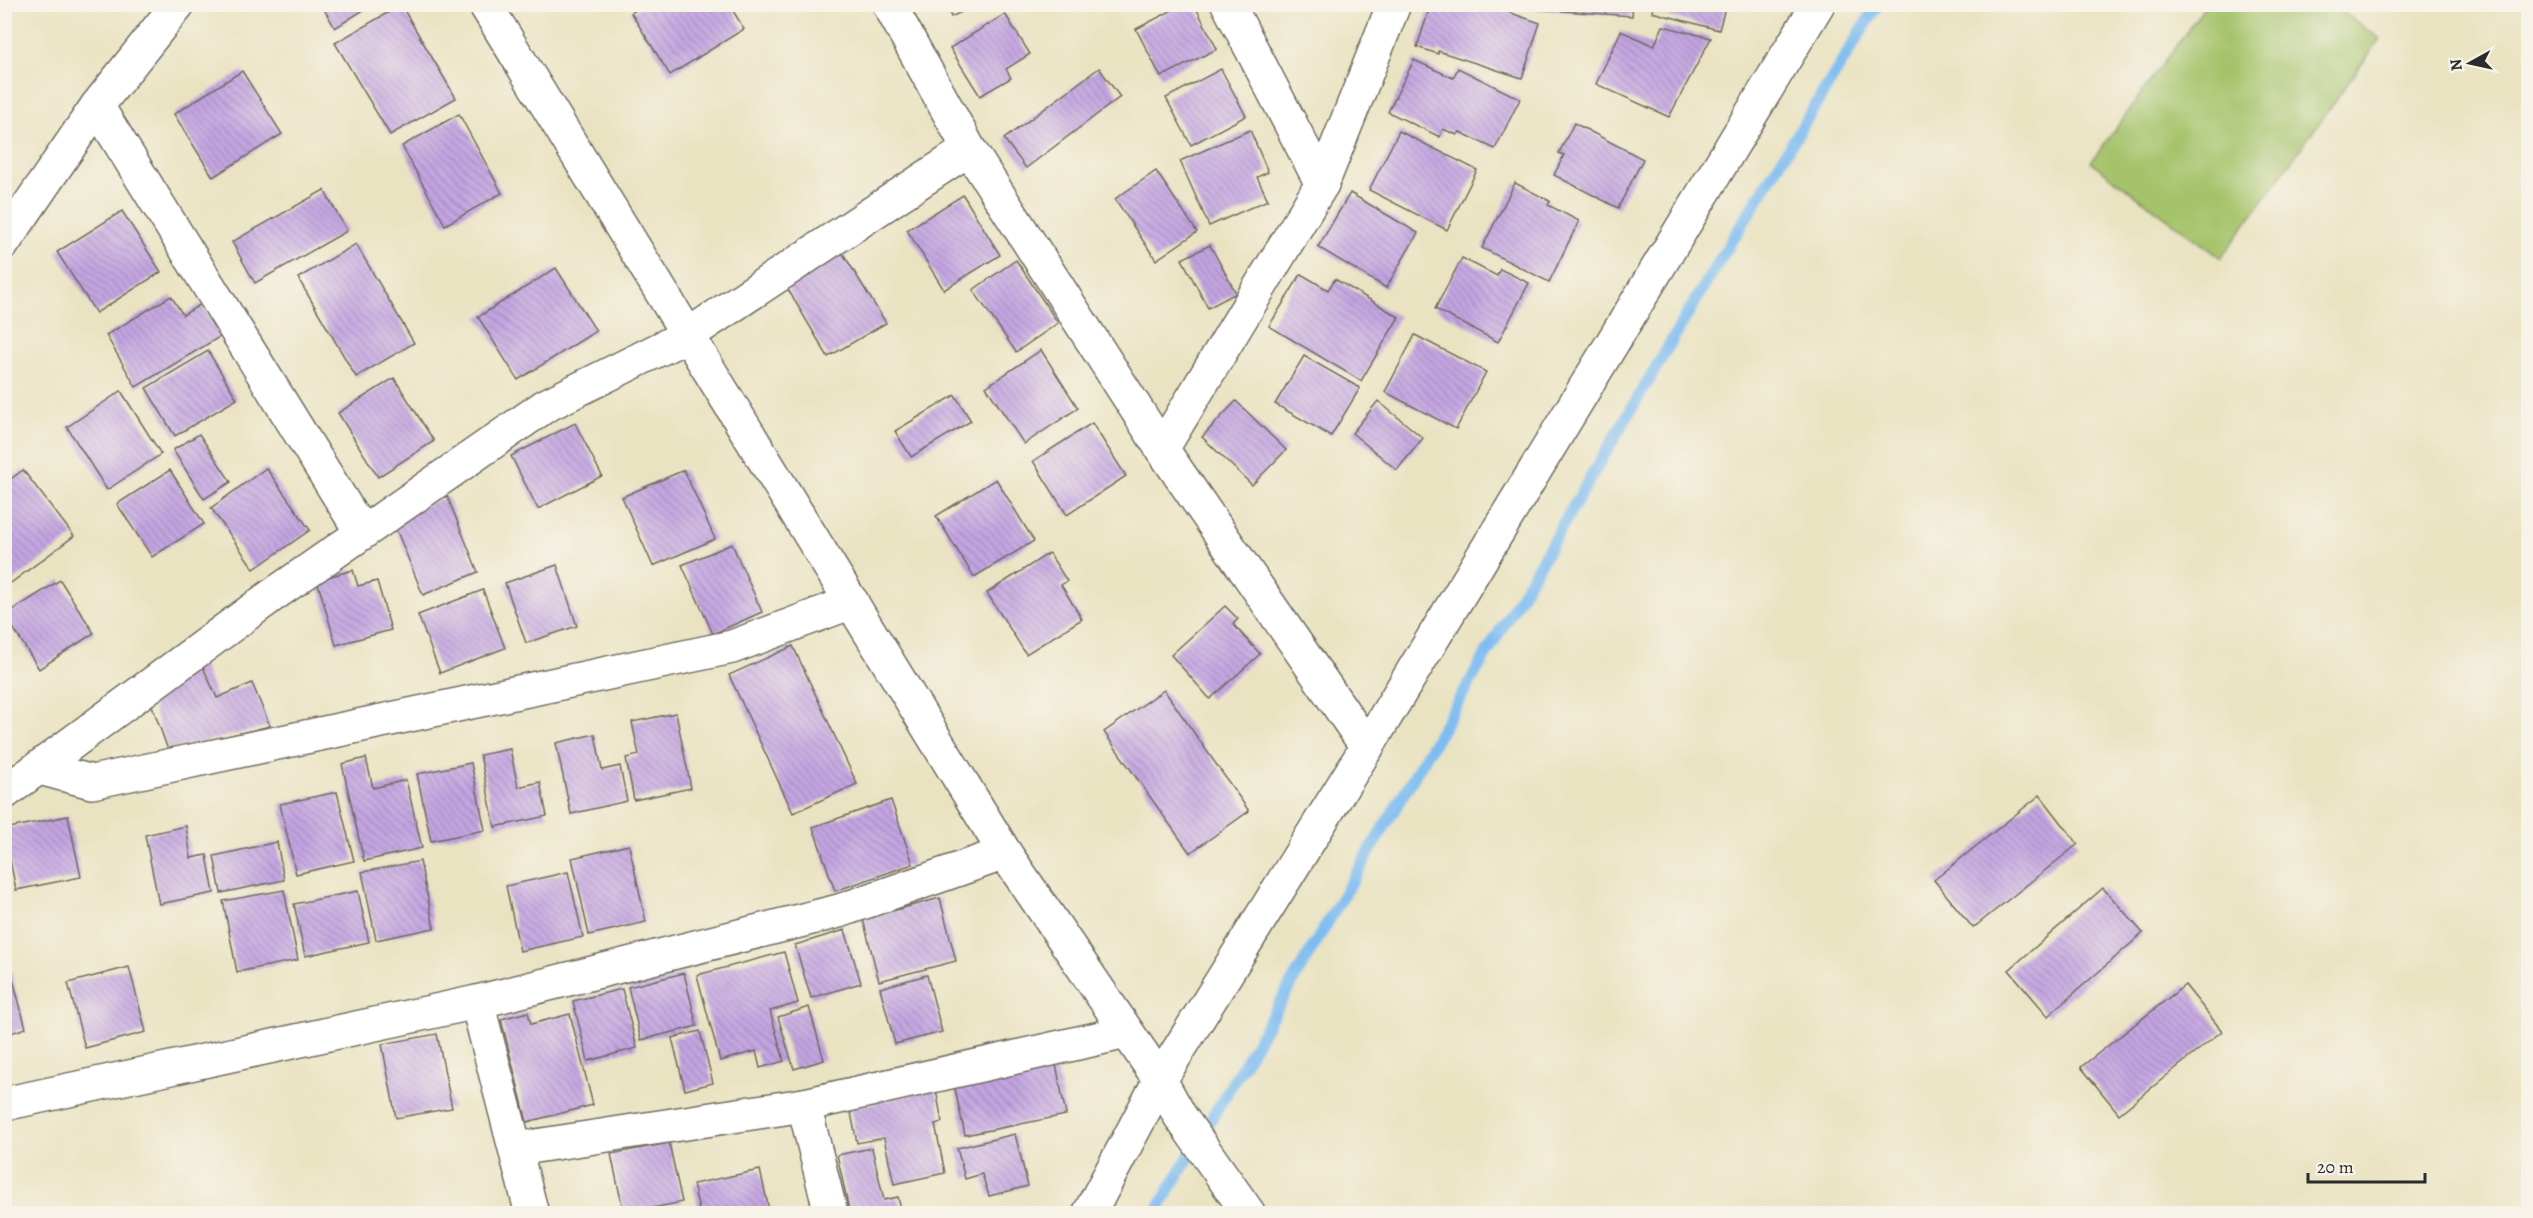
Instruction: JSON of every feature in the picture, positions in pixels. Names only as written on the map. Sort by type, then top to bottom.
[{"type":"street","points":[[4,242],[97,106],[178,4]]},
{"type":"street","points":[[485,4],[1005,854],[1160,1080],[1234,1202]]},
{"type":"street","points":[[889,4],[969,149],[1162,449],[1367,747]]},
{"type":"street","points":[[1228,4],[1322,184]]},
{"type":"street","points":[[1162,449],[1322,184],[1394,4]]},
{"type":"street","points":[[1089,1214],[1160,1080],[1367,747],[1818,4]]},
{"type":"street","points":[[97,106],[362,533]]},
{"type":"street","points":[[4,793],[270,597],[545,406],[688,335],[969,149]]},
{"type":"street","points":[[40,768],[92,782],[732,647],[852,602]]},
{"type":"street","points":[[4,1104],[477,1002],[840,911],[1005,854]]},
{"type":"street","points":[[477,1002],[532,1214]]},
{"type":"street","points":[[516,1149],[804,1105],[1127,1032]]},
{"type":"street","points":[[804,1105],[831,1214]]},
{"type":"green space","points":[[2206,5],[2333,5],[2380,39],[2221,258],[2091,162]]},
{"type":"building","points":[[321,4],[373,4],[335,28]]},
{"type":"building","points":[[645,4],[729,4],[744,29],[670,75],[631,13]]},
{"type":"building","points":[[946,4],[978,4],[951,17]]},
{"type":"building","points":[[1184,4],[1194,4],[1217,49],[1161,77],[1136,29]]},
{"type":"building","points":[[1431,4],[1484,4],[1540,23],[1522,78],[1438,51],[1438,54],[1417,47]]},
{"type":"building","points":[[1535,4],[1633,4],[1632,16],[1535,9]]},
{"type":"building","points":[[1654,4],[1726,4],[1719,30],[1652,12]]},
{"type":"building","points":[[401,5],[456,98],[390,135],[335,43]]},
{"type":"building","points":[[1005,14],[1030,54],[1006,69],[1011,78],[980,96],[950,48]]},
{"type":"building","points":[[1663,26],[1711,38],[1669,117],[1596,84],[1621,31],[1654,46]]},
{"type":"building","points":[[1414,60],[1453,78],[1458,68],[1520,99],[1495,149],[1460,132],[1457,135],[1443,129],[1440,137],[1388,112]]},
{"type":"building","points":[[1099,68],[1120,97],[1026,168],[1004,139]]},
{"type":"building","points":[[1221,69],[1246,116],[1191,145],[1166,98]]},
{"type":"building","points":[[242,71],[282,134],[213,177],[174,114]]},
{"type":"building","points":[[459,114],[502,193],[445,225],[402,146]]},
{"type":"building","points":[[1574,123],[1643,159],[1618,208],[1554,175],[1564,155],[1559,153]]},
{"type":"building","points":[[1250,130],[1268,172],[1257,177],[1268,200],[1209,226],[1180,161]]},
{"type":"building","points":[[1399,131],[1477,170],[1447,230],[1369,190]]},
{"type":"building","points":[[1156,171],[1197,232],[1156,260],[1115,199]]},
{"type":"building","points":[[1515,183],[1550,201],[1548,205],[1579,221],[1549,282],[1482,248]]},
{"type":"building","points":[[324,190],[347,231],[255,283],[232,242]]},
{"type":"building","points":[[1350,193],[1418,233],[1386,288],[1318,247]]},
{"type":"building","points":[[963,195],[1000,255],[944,290],[907,230]]},
{"type":"building","points":[[122,211],[161,272],[96,313],[57,252]]},
{"type":"building","points":[[356,244],[414,343],[356,377],[298,278]]},
{"type":"building","points":[[1210,245],[1236,293],[1208,308],[1182,259]]},
{"type":"building","points":[[842,252],[886,323],[828,357],[786,286]]},
{"type":"building","points":[[1462,258],[1497,276],[1500,269],[1529,283],[1498,342],[1435,309]]},
{"type":"building","points":[[1016,260],[1058,323],[1016,352],[973,290]]},
{"type":"building","points":[[556,268],[596,331],[518,380],[478,317]]},
{"type":"building","points":[[1301,274],[1328,290],[1335,279],[1399,317],[1361,381],[1269,326]]},
{"type":"building","points":[[171,296],[183,315],[201,304],[221,336],[136,387],[106,335]]},
{"type":"building","points":[[1415,335],[1486,372],[1456,429],[1385,392]]},
{"type":"building","points":[[1041,350],[1078,408],[1024,444],[986,387]]},
{"type":"building","points":[[208,351],[237,399],[175,436],[146,388]]},
{"type":"building","points":[[1304,356],[1360,388],[1331,436],[1275,404]]},
{"type":"building","points":[[394,378],[434,441],[378,477],[338,413]]},
{"type":"building","points":[[121,391],[161,454],[107,490],[67,427]]},
{"type":"building","points":[[955,395],[971,421],[911,457],[895,431]]},
{"type":"building","points":[[1236,401],[1286,450],[1252,485],[1202,437]]},
{"type":"building","points":[[1378,401],[1423,438],[1397,470],[1352,433]]},
{"type":"building","points":[[575,423],[602,476],[538,509],[511,456]]},
{"type":"building","points":[[1092,423],[1126,476],[1067,515],[1033,461]]},
{"type":"building","points":[[199,434],[231,482],[204,499],[173,450]]},
{"type":"building","points":[[266,468],[310,530],[254,569],[211,508]]},
{"type":"building","points":[[23,470],[74,536],[4,588],[4,484]]},
{"type":"building","points":[[170,470],[204,524],[152,557],[117,504]]},
{"type":"building","points":[[684,470],[715,539],[653,566],[622,497]]},
{"type":"building","points":[[996,479],[1034,541],[974,577],[936,516]]},
{"type":"building","points":[[447,496],[478,572],[423,595],[392,519]]},
{"type":"building","points":[[732,544],[762,612],[713,634],[682,565]]},
{"type":"building","points":[[1049,553],[1067,581],[1061,585],[1082,619],[1026,654],[987,593]]},
{"type":"building","points":[[557,565],[577,626],[526,643],[505,583]]},
{"type":"building","points":[[353,570],[358,586],[377,581],[391,630],[336,645],[317,580]]},
{"type":"building","points":[[60,580],[94,633],[39,669],[5,615]]},
{"type":"building","points":[[483,590],[505,648],[440,673],[418,615]]},
{"type":"building","points":[[1225,606],[1238,619],[1233,624],[1260,654],[1210,699],[1171,655]]},
{"type":"building","points":[[793,646],[857,784],[793,813],[729,675]]},
{"type":"building","points":[[199,658],[217,698],[252,683],[270,726],[168,750],[149,697]]},
{"type":"building","points":[[1164,690],[1249,811],[1190,853],[1104,732]]},
{"type":"building","points":[[676,713],[691,788],[634,800],[626,758],[639,755],[632,722]]},
{"type":"building","points":[[595,734],[602,770],[620,766],[627,801],[571,814],[556,743]]},
{"type":"building","points":[[510,749],[518,787],[540,782],[547,816],[495,827],[480,755]]},
{"type":"building","points":[[366,758],[373,788],[406,780],[422,848],[364,861],[342,764]]},
{"type":"building","points":[[471,763],[485,830],[431,841],[417,774]]},
{"type":"building","points":[[337,792],[354,861],[296,874],[280,804]]},
{"type":"building","points":[[2040,795],[2078,844],[1973,928],[1934,880]]},
{"type":"building","points":[[891,800],[913,864],[835,891],[813,827]]},
{"type":"building","points":[[68,816],[81,877],[16,890],[4,829]]},
{"type":"building","points":[[186,826],[191,858],[207,855],[214,893],[159,904],[145,835]]},
{"type":"building","points":[[277,842],[284,880],[221,893],[214,856]]},
{"type":"building","points":[[629,845],[646,922],[589,935],[572,858]]},
{"type":"building","points":[[420,861],[434,928],[376,940],[362,872]]},
{"type":"building","points":[[568,872],[583,937],[520,951],[506,886]]},
{"type":"building","points":[[2103,888],[2143,933],[2048,1016],[2009,970]]},
{"type":"building","points":[[284,890],[298,960],[237,972],[223,901]]},
{"type":"building","points":[[358,891],[369,942],[305,956],[294,904]]},
{"type":"building","points":[[940,898],[956,961],[879,981],[863,919]]},
{"type":"building","points":[[845,930],[861,983],[811,998],[795,945]]},
{"type":"building","points":[[5,950],[26,1028],[5,1035]]},
{"type":"building","points":[[784,952],[798,1003],[770,1011],[784,1061],[760,1068],[756,1051],[720,1061],[697,975]]},
{"type":"building","points":[[129,967],[146,1032],[85,1048],[68,983]]},
{"type":"building","points":[[684,973],[697,1026],[641,1040],[628,987]]},
{"type":"building","points":[[927,975],[942,1032],[895,1044],[880,988]]},
{"type":"building","points":[[2185,985],[2222,1031],[2119,1114],[2081,1067]]},
{"type":"building","points":[[622,989],[637,1048],[588,1061],[573,1001]]},
{"type":"building","points":[[809,1007],[824,1060],[794,1069],[778,1017]]},
{"type":"building","points":[[528,1012],[531,1024],[570,1014],[593,1105],[527,1122],[501,1019]]},
{"type":"building","points":[[700,1031],[713,1083],[685,1090],[672,1038]]},
{"type":"building","points":[[437,1034],[452,1108],[396,1118],[382,1044]]},
{"type":"building","points":[[1055,1059],[1066,1115],[965,1135],[953,1080]]},
{"type":"building","points":[[936,1089],[942,1122],[935,1124],[945,1173],[894,1184],[884,1138],[857,1143],[850,1108]]},
{"type":"building","points":[[1015,1134],[1028,1186],[989,1196],[982,1174],[965,1179],[957,1148]]},
{"type":"building","points":[[669,1143],[682,1202],[624,1214],[611,1154]]},
{"type":"building","points":[[872,1148],[884,1200],[898,1197],[902,1214],[850,1214],[837,1155]]},
{"type":"building","points":[[760,1170],[770,1214],[700,1214],[693,1184]]},
{"type":"waterway","points":[[1155,1214],[1713,271],[1878,4]]}]
